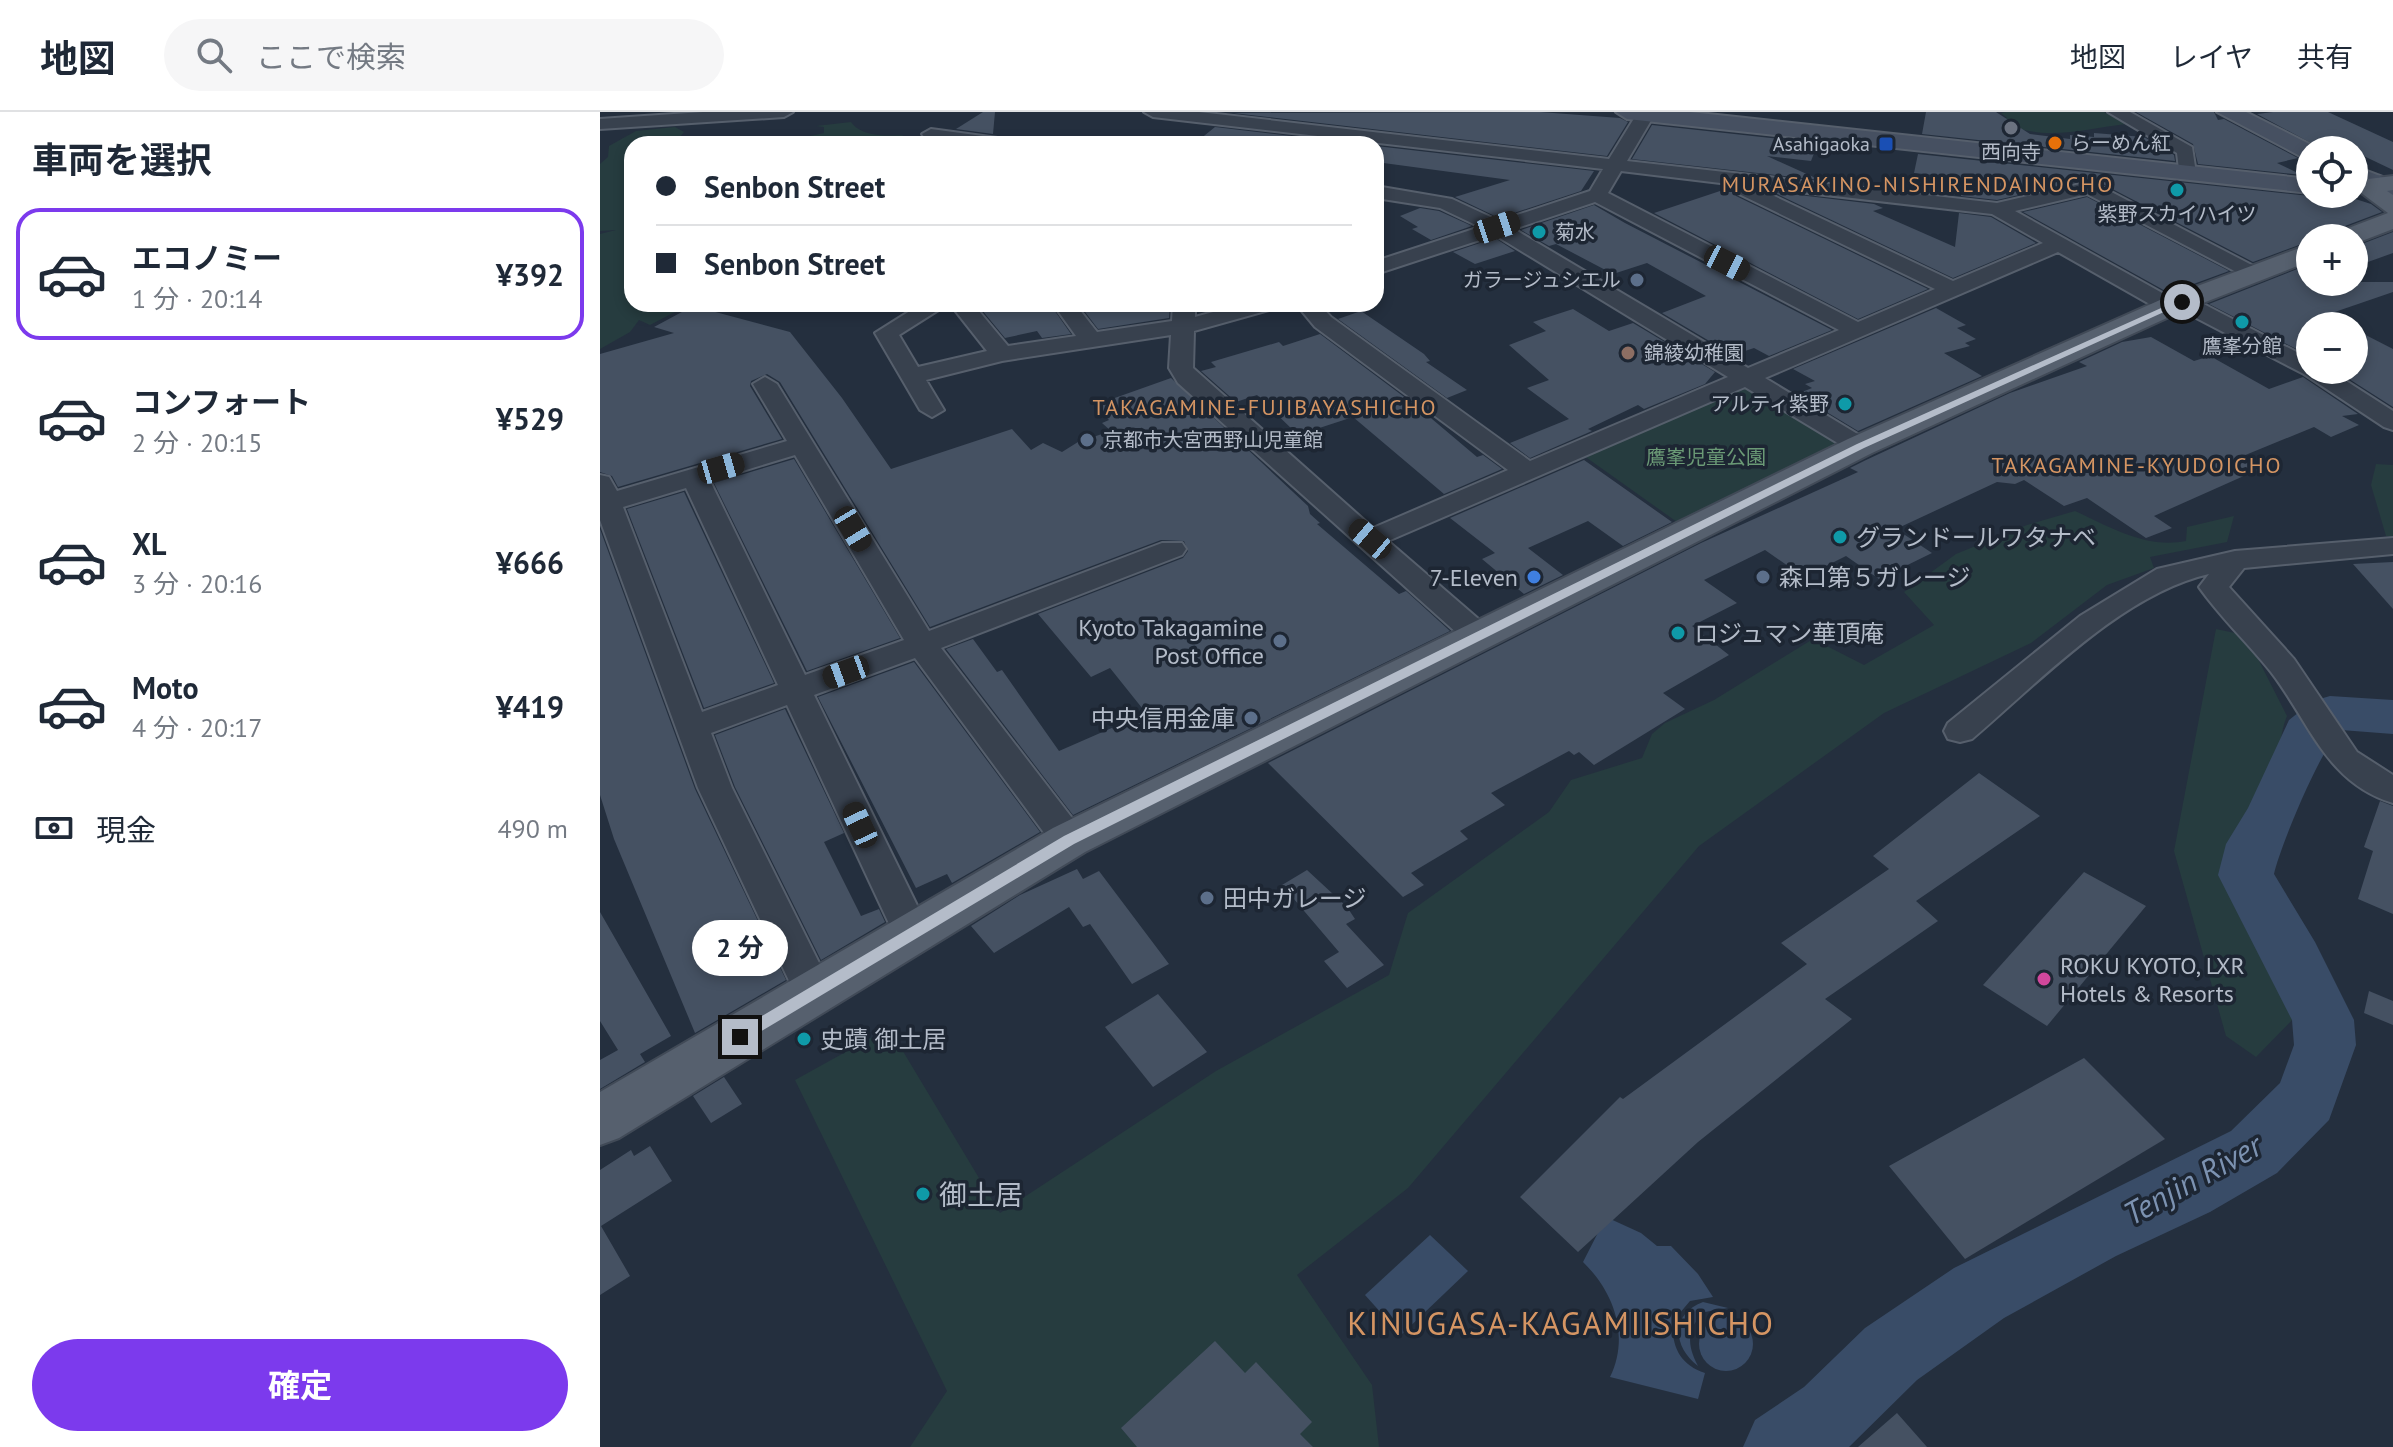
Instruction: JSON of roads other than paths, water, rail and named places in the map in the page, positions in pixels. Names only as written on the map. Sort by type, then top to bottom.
[{"type":"main road","points":[[2368,230],[2393,220]]},
{"type":"main road","points":[[600,1121],[1069,840],[1860,446],[2176,304],[2296,257]]},
{"type":"street","points":[[600,124],[710,114],[732,118],[784,112]]},
{"type":"street","points":[[1153,112],[1363,136]]},
{"type":"street","points":[[1295,136],[1321,112]]},
{"type":"street","points":[[1685,112],[2296,184]]},
{"type":"street","points":[[2117,112],[2186,151],[2187,170]]},
{"type":"street","points":[[2228,112],[2296,145]]},
{"type":"street","points":[[1384,265],[1597,195],[1640,113],[1888,137]]},
{"type":"street","points":[[931,136],[955,119]]},
{"type":"street","points":[[1216,136],[1234,121]]},
{"type":"street","points":[[1384,138],[1997,209],[2089,188],[2256,273]]},
{"type":"street","points":[[2086,159],[2089,188]]},
{"type":"street","points":[[2187,170],[2296,178]]},
{"type":"street","points":[[1719,177],[1953,289]]},
{"type":"street","points":[[1384,193],[1445,203],[1497,227],[1860,446]]},
{"type":"street","points":[[1597,195],[1857,330]]},
{"type":"street","points":[[1997,209],[2058,244],[2296,362]]},
{"type":"street","points":[[1370,539],[2058,244]]},
{"type":"street","points":[[923,312],[886,333],[932,410]]},
{"type":"street","points":[[968,312],[1002,354]]},
{"type":"street","points":[[1070,312],[1091,340]]},
{"type":"street","points":[[912,376],[1002,354],[1091,340],[1184,314],[1203,323],[1239,312]]},
{"type":"street","points":[[1314,312],[1323,322],[1528,472]]},
{"type":"street","points":[[1184,314],[1181,368],[1186,378],[1479,636]]},
{"type":"street","points":[[765,384],[922,645],[1069,840]]},
{"type":"street","points":[[2336,384],[2390,416]]},
{"type":"street","points":[[802,445],[694,476],[603,493],[715,788],[814,993]]},
{"type":"street","points":[[694,476],[912,934]]},
{"type":"street","points":[[1960,731],[2091,623],[2167,575],[2235,560],[2393,546]]},
{"type":"street","points":[[693,727],[922,645],[1172,549]]},
{"type":"street","points":[[2235,560],[2214,587],[2283,666],[2345,760],[2393,791]]},
{"type":"water","points":[[1606,1217],[1641,1233],[1657,1246],[1671,1246],[1698,1274],[1713,1297],[1690,1301],[1673,1321],[1674,1339],[1683,1360],[1705,1373],[1698,1399],[1610,1377],[1619,1346],[1616,1315],[1603,1287],[1583,1262]]},
{"type":"water","points":[[1430,1235],[1468,1271],[1401,1335],[1365,1295]]},
{"type":"water","points":[[1703,1302],[1728,1308],[1705,1312],[1694,1324],[1690,1344],[1698,1366],[1684,1350],[1679,1331],[1685,1314]]},
{"type":"water","points":[[1726,1317],[1745,1325],[1753,1344],[1745,1363],[1726,1371],[1707,1363],[1699,1344],[1707,1325]]},
{"type":"waterway","name":"Tenjin River","points":[[1782,1447],[1831,1414],[1891,1354],[1979,1293],[2092,1233],[2186,1190],[2254,1152],[2306,1100],[2325,1045],[2323,1020],[2294,959],[2246,875],[2253,844],[2272,813],[2307,732],[2330,713],[2393,717]]},
{"type":"place","name":"西向寺","points":[[2011,128]]},
{"type":"place","name":"らーめん紅","points":[[2055,143]]},
{"type":"place","name":"Asahigaoka","points":[[1886,144]]},
{"type":"place","name":"紫野スカイハイツ","points":[[2177,190]]},
{"type":"place","name":"菊水","points":[[1539,232]]},
{"type":"place","name":"ガラージュシエル","points":[[1637,280]]},
{"type":"place","name":"鷹峯分館","points":[[2242,322]]},
{"type":"place","name":"錦綾幼稚園","points":[[1628,353]]},
{"type":"place","name":"アルティ紫野","points":[[1845,404]]},
{"type":"place","name":"京都市大宮西野山児童館","points":[[1087,440]]},
{"type":"place","name":"グランドールワタナベ","points":[[1840,537]]},
{"type":"place","name":"7-Eleven","points":[[1534,577]]},
{"type":"place","name":"森口第５ガレージ","points":[[1763,577]]},
{"type":"place","name":"ロジュマン華頂庵","points":[[1678,633]]},
{"type":"place","name":"Kyoto Takagamine Post Office","points":[[1280,641]]},
{"type":"place","name":"中央信用金庫","points":[[1251,718]]},
{"type":"place","name":"田中ガレージ","points":[[1207,898]]},
{"type":"place","name":"ROKU KYOTO, LXR Hotels & Resorts","points":[[2044,979]]},
{"type":"place","name":"史蹟 御土居","points":[[804,1039]]},
{"type":"place","name":"御土居","points":[[923,1194]]},
{"type":"district","name":"MURASAKINO-NISHIRENDAINOCHO","points":[[1918,184]]},
{"type":"district","name":"TAKAGAMINE-FUJIBAYASHICHO","points":[[1265,407]]},
{"type":"district","name":"TAKAGAMINE-KYUDOICHO","points":[[2137,465]]},
{"type":"district","name":"KINUGASA-KAGAMIISHICHO","points":[[1561,1323]]},
{"type":"park label","name":"鷹峯児童公園","points":[[1706,457]]}]
